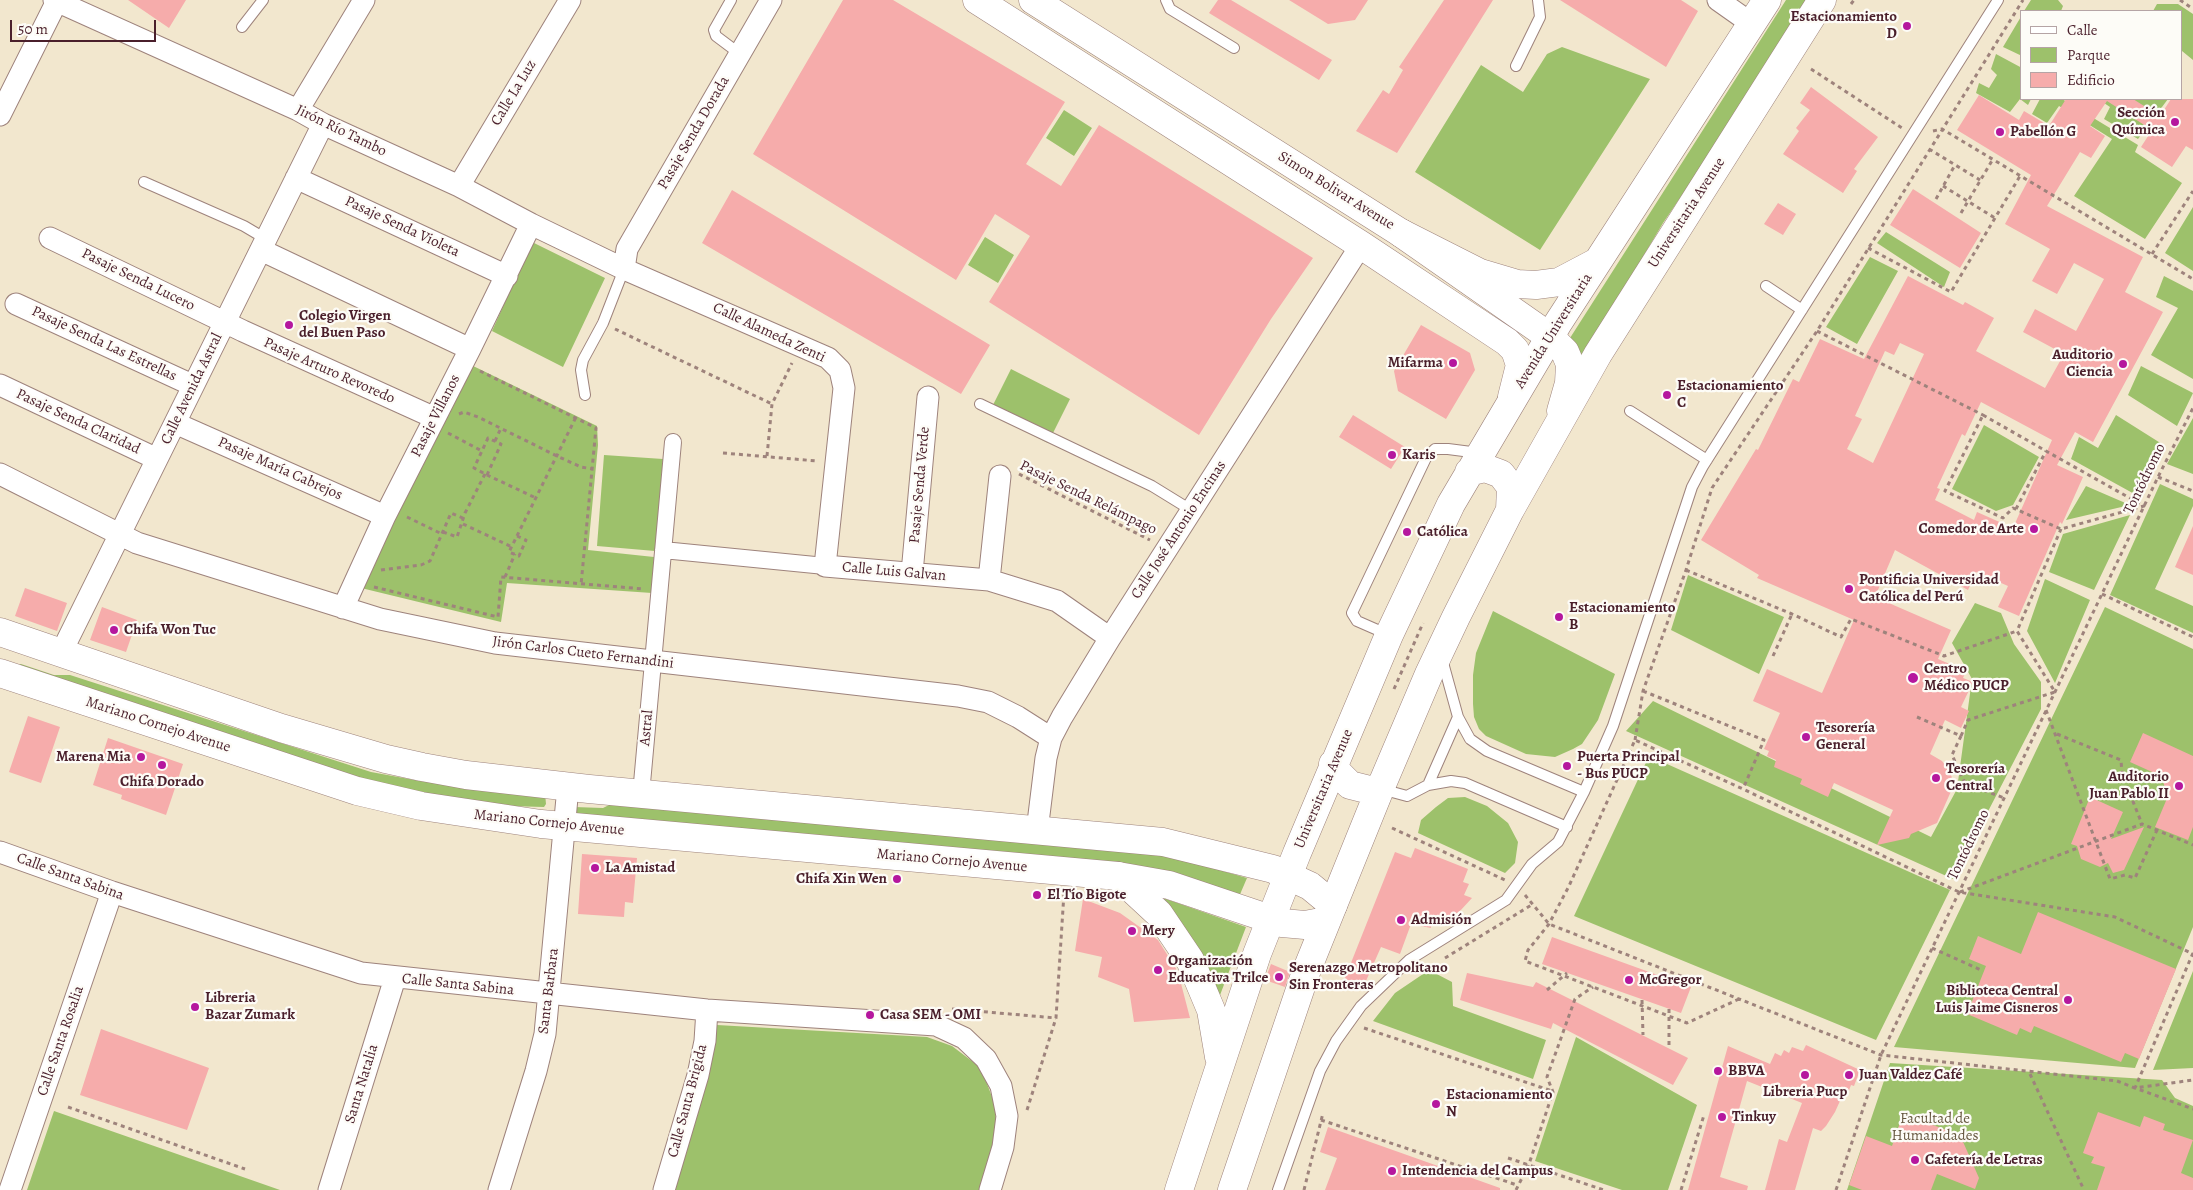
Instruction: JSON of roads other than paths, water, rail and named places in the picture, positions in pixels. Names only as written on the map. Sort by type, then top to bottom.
[{"type":"main road","name":"Simon Bolivar Avenue","points":[[977,0],[1361,245],[1480,322],[1512,346],[1520,365],[1517,382],[1509,404]]},
{"type":"main road","name":"Simon Bolivar Avenue","points":[[1033,0],[1401,233],[1550,337],[1565,352],[1570,371],[1565,400],[1555,427]]},
{"type":"main road","points":[[1401,233],[1480,273],[1517,284],[1536,285],[1559,282],[1578,274],[1600,259],[1767,0]]},
{"type":"main road","name":"Universitaria Avenue","points":[[1555,427],[1606,341],[1822,0]]},
{"type":"main road","points":[[1131,98],[1147,72]]},
{"type":"main road","points":[[1322,220],[1339,193]]},
{"type":"main road","name":"Avenida Universitaria","points":[[1509,404],[1600,259]]},
{"type":"main road","name":"Universitaria Avenue","points":[[1178,1190],[1270,920],[1333,764],[1451,504],[1509,404]]},
{"type":"main road","points":[[1232,1190],[1300,986],[1380,789],[1440,651],[1510,510],[1555,427]]},
{"type":"main road","points":[[1474,462],[1502,474],[1511,487],[1510,510]]},
{"type":"main road","points":[[2,679],[9,635],[280,728],[386,759],[466,775],[568,787],[1163,842],[1223,855],[1288,875],[1310,886],[1330,913]]},
{"type":"main road","name":"Mariano Cornejo Avenue","points":[[2,679],[357,791],[421,806],[508,820],[565,826],[1118,876],[1169,885],[1270,920],[1305,925],[1330,913]]},
{"type":"main road","points":[[1333,764],[1337,772],[1350,785],[1370,790],[1380,789]]},
{"type":"main road","points":[[1118,876],[1159,914],[1190,960],[1211,1010],[1220,1063]]},
{"type":"street","points":[[298,110],[364,0]]},
{"type":"street","name":"Calle La Luz","points":[[459,186],[570,0]]},
{"type":"street","points":[[1718,0],[1752,24]]},
{"type":"street","points":[[0,115],[56,1]]},
{"type":"street","name":"Jirón Río Tambo","points":[[56,1],[298,110],[323,124],[459,186],[531,224],[624,269]]},
{"type":"street","name":"Pasaje Senda Dorada","points":[[624,269],[627,249],[740,54],[767,2]]},
{"type":"street","name":"Calle Avenida Astral","points":[[60,653],[323,124]]},
{"type":"street","name":"Pasaje Senda Violeta","points":[[296,178],[507,276]]},
{"type":"street","name":"Pasaje Villanos","points":[[343,608],[384,516],[442,421],[470,349],[531,224]]},
{"type":"street","name":"Pasaje Senda Lucero","points":[[50,238],[224,323]]},
{"type":"street","points":[[263,245],[470,349]]},
{"type":"street","name":"Calle José Antonio Encinas","points":[[1037,831],[1043,775],[1051,738],[1110,638],[1361,245]]},
{"type":"street","name":"Calle Alameda Zenti","points":[[624,269],[801,344],[828,358],[840,370],[844,388],[824,566]]},
{"type":"street","name":"Pasaje Senda Las Estrellas","points":[[16,304],[192,386]]},
{"type":"street","name":"Pasaje Arturo Revoredo","points":[[224,323],[442,421]]},
{"type":"street","name":"Pasaje Senda Claridad","points":[[0,385],[157,459]]},
{"type":"street","name":"Pasaje Senda Verde","points":[[912,573],[928,396]]},
{"type":"street","name":"Pasaje María Cabrejos","points":[[174,424],[384,516]]},
{"type":"street","name":"Astral","points":[[641,794],[672,442]]},
{"type":"street","name":"Jirón Carlos Cueto Fernandini","points":[[0,474],[137,543],[380,619],[495,643],[958,696],[988,702],[1018,716],[1051,738]]},
{"type":"street","points":[[989,580],[1000,476]]},
{"type":"street","name":"Calle Luis Galvan","points":[[663,550],[989,580],[1057,601],[1110,638]]},
{"type":"street","name":"Santa Barbara","points":[[500,1190],[536,1071],[545,1034],[568,787]]},
{"type":"street","name":"Calle Santa Sabina","points":[[0,852],[335,967],[394,978],[707,1010],[936,1025],[964,1038],[986,1059],[1001,1086],[1007,1116],[1003,1147],[990,1190]]},
{"type":"street","name":"Calle Santa Rosalia","points":[[10,1190],[112,892]]},
{"type":"street","name":"Santa Natalia","points":[[330,1190],[394,978]]},
{"type":"street","name":"Calle Santa Brigida","points":[[664,1190],[698,1075],[707,1010]]},
{"type":"lane","points":[[242,27],[263,0]]},
{"type":"lane","points":[[731,0],[714,30],[716,36],[740,54]]},
{"type":"lane","points":[[1166,0],[1170,8],[1234,48]]},
{"type":"lane","points":[[1516,66],[1540,17],[1538,0]]},
{"type":"lane","points":[[1278,1190],[1320,1070],[1354,1015],[1402,966],[1506,900],[1532,864],[1558,842],[1584,792],[1614,722],[1682,512],[1692,487],[1707,460],[1998,0]]},
{"type":"lane","points":[[144,182],[244,226],[263,245]]},
{"type":"lane","points":[[584,395],[582,365],[603,323],[624,269]]},
{"type":"lane","points":[[1766,286],[1802,310]]},
{"type":"lane","points":[[980,404],[1152,486],[1191,510]]},
{"type":"lane","points":[[1630,411],[1707,460]]},
{"type":"lane","points":[[1390,635],[1357,621],[1352,613],[1426,458],[1435,450],[1448,448],[1474,462]]},
{"type":"lane","points":[[1440,651],[1458,717],[1470,739],[1487,751],[1584,792]]},
{"type":"lane","points":[[1428,785],[1458,717]]},
{"type":"lane","points":[[1380,789],[1407,796],[1428,785],[1451,781],[1465,783],[1566,827]]},
{"type":"place","name":"Estacionamiento D","points":[[1907,26]]},
{"type":"place","name":"Sección Química","points":[[2175,122]]},
{"type":"place","name":"Pabellón G","points":[[2000,132]]},
{"type":"place","name":"Colegio Virgen del Buen Paso","points":[[289,325]]},
{"type":"place","name":"Mifarma","points":[[1453,363]]},
{"type":"place","name":"Auditorio Ciencia","points":[[2123,364]]},
{"type":"place","name":"Estacionamiento C","points":[[1667,395]]},
{"type":"place","name":"Karis","points":[[1392,455]]},
{"type":"place","name":"Comedor de Arte","points":[[2034,529]]},
{"type":"place","name":"Católica","points":[[1407,532]]},
{"type":"place","name":"Pontificia Universidad Católica del Perú","points":[[1849,589]]},
{"type":"place","name":"Estacionamiento B","points":[[1559,617]]},
{"type":"place","name":"Chifa Won Tuc","points":[[114,630]]},
{"type":"place","name":"Centro Médico PUCP","points":[[1913,678]]},
{"type":"place","name":"Tesorería General","points":[[1806,737]]},
{"type":"place","name":"Marena Mia","points":[[141,757]]},
{"type":"place","name":"Chifa Dorado","points":[[162,765]]},
{"type":"place","name":"Puerta Principal - Bus PUCP","points":[[1567,766]]},
{"type":"place","name":"Tesorería Central","points":[[1936,778]]},
{"type":"place","name":"Auditorio Juan Pablo II","points":[[2179,786]]},
{"type":"place","name":"La Amistad","points":[[595,868]]},
{"type":"place","name":"Chifa Xin Wen","points":[[897,879]]},
{"type":"place","name":"El Tío Bigote","points":[[1037,895]]},
{"type":"place","name":"Admisión","points":[[1401,920]]},
{"type":"place","name":"Mery","points":[[1132,931]]},
{"type":"place","name":"Organización Educativa Trilce","points":[[1158,970]]},
{"type":"place","name":"Serenazgo Metropolitano Sin Fronteras","points":[[1279,977]]},
{"type":"place","name":"McGregor","points":[[1629,980]]},
{"type":"place","name":"Biblioteca Central Luis Jaime Cisneros","points":[[2068,1000]]},
{"type":"place","name":"Libreria Bazar Zumark","points":[[195,1007]]},
{"type":"place","name":"Casa SEM - OMI","points":[[870,1015]]},
{"type":"place","name":"BBVA","points":[[1718,1071]]},
{"type":"place","name":"Libreria Pucp","points":[[1805,1075]]},
{"type":"place","name":"Juan Valdez Café","points":[[1849,1075]]},
{"type":"place","name":"Estacionamiento N","points":[[1436,1104]]},
{"type":"place","name":"Tinkuy","points":[[1722,1117]]},
{"type":"place","name":"Cafetería de Letras","points":[[1915,1160]]},
{"type":"place","name":"Intendencia del Campus","points":[[1392,1171]]},
{"type":"park label","name":"Facultad de Humanidades","points":[[1935,1128]]}]
